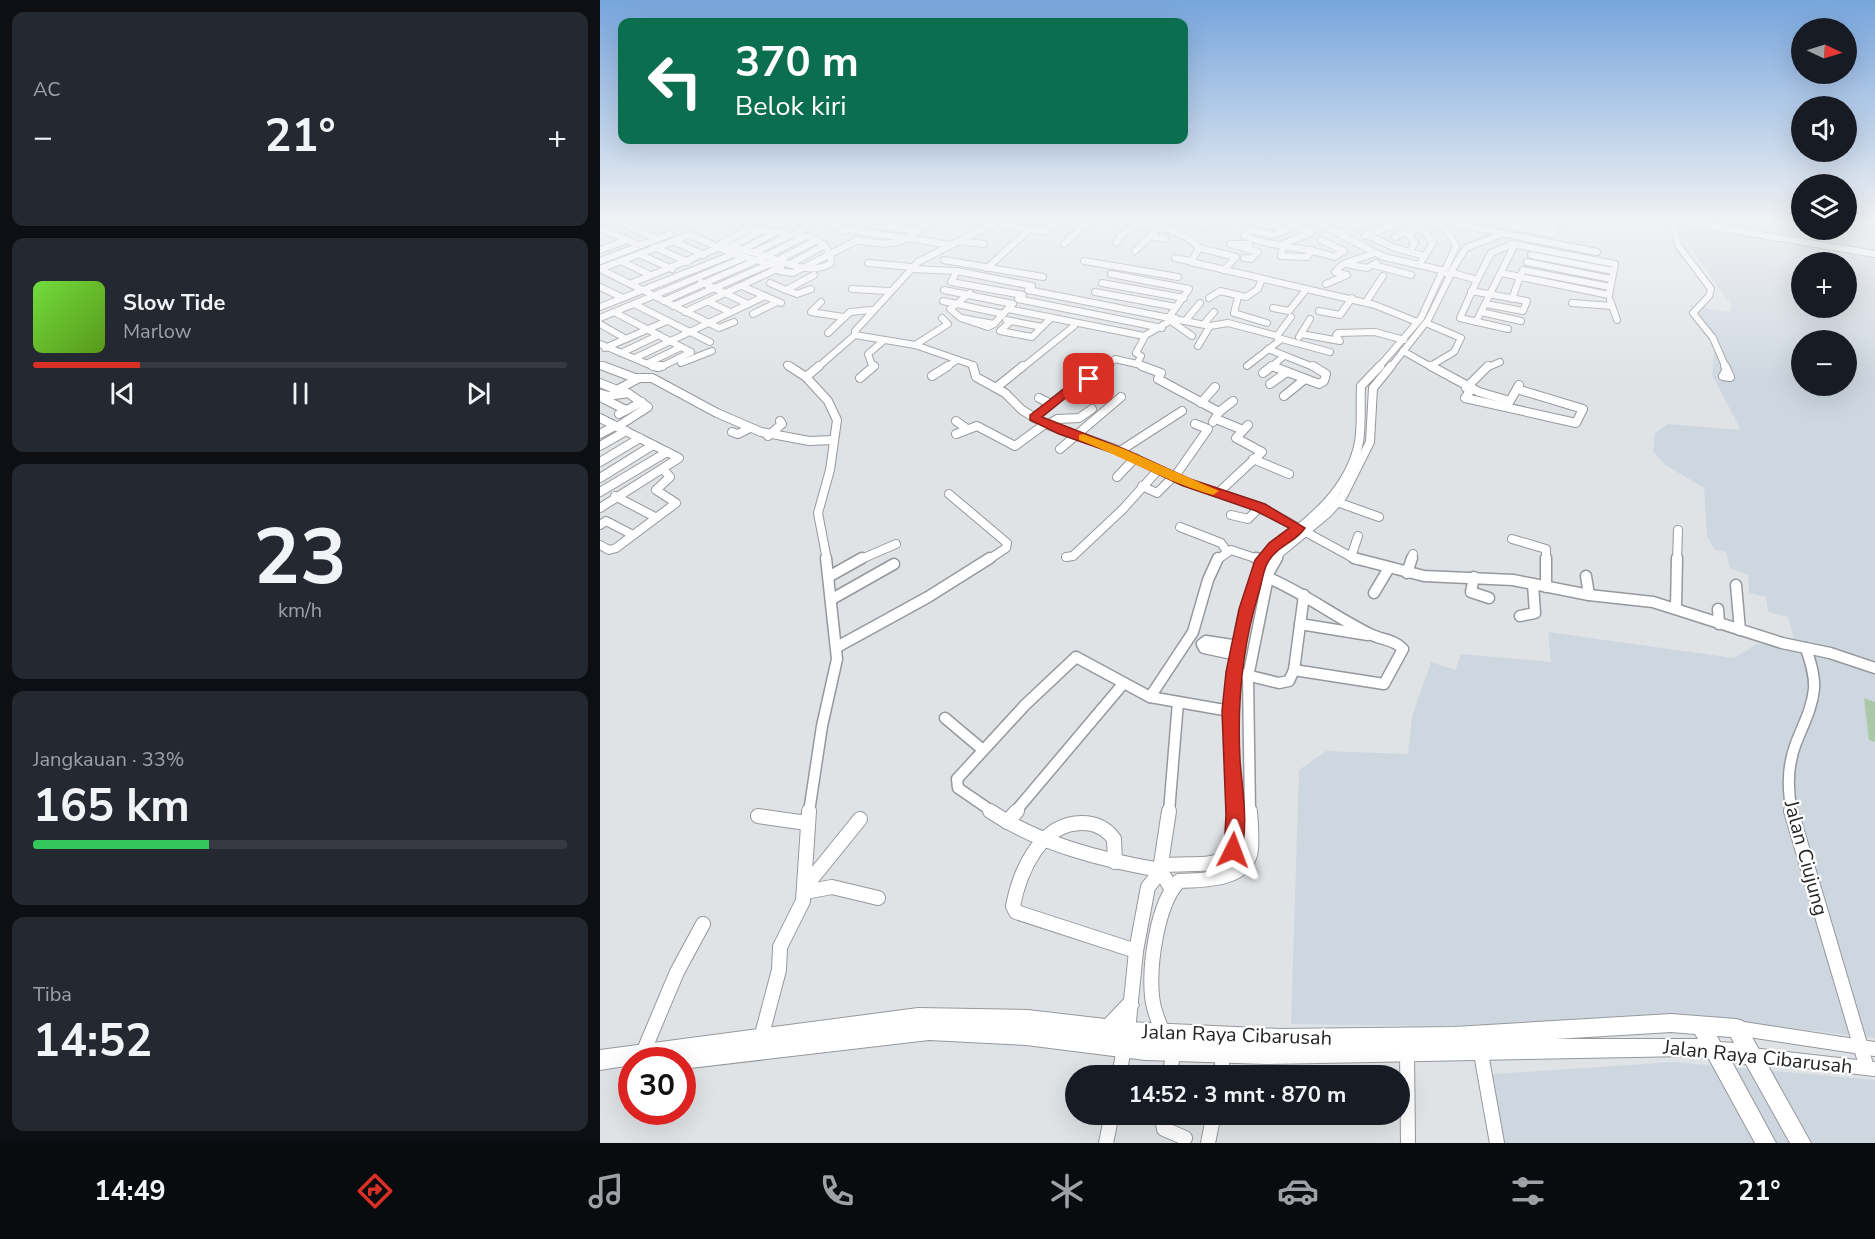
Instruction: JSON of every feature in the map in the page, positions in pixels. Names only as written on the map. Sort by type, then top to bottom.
[{"type":"main road","points":[[1120,1036],[1131,1001]]},
{"type":"main road","name":"Jalan Raya Cibarusah","points":[[1120,1036],[1174,1051],[1407,1053],[1628,1024],[1700,1024],[1736,1028]]},
{"type":"main road","points":[[1700,1024],[1766,1143]]},
{"type":"main road","points":[[1736,1028],[1802,1143]]},
{"type":"main road","name":"Jalan Raya Cibarusah","points":[[696,1052],[759,1044],[929,1032],[1026,1036],[1120,1036],[1163,1032],[1280,1038],[1658,1047],[1750,1055]]},
{"type":"main road","name":"Jalan Raya Cibarusah","points":[[696,1056],[759,1044]]},
{"type":"main road","name":"Jalan Raya Cibarusah","points":[[600,1060],[618,1060]]},
{"type":"main road","name":"Jalan Raya Cibarusah","points":[[600,1066],[618,1063]]},
{"type":"street","points":[[611,274],[720,328],[734,322]]},
{"type":"street","points":[[601,306],[682,274]]},
{"type":"street","points":[[684,274],[748,304]]},
{"type":"street","points":[[600,318],[705,274]]},
{"type":"street","points":[[664,301],[726,274]]},
{"type":"street","points":[[673,306],[746,274]]},
{"type":"street","points":[[602,348],[768,274]]},
{"type":"street","points":[[754,290],[795,274]]},
{"type":"street","points":[[786,290],[814,275],[811,274]]},
{"type":"street","points":[[806,377],[855,335],[855,331],[872,310],[906,274]]},
{"type":"street","points":[[955,274],[951,282],[977,286],[1011,307],[1073,298],[1207,325],[1228,323],[1277,337],[1322,356],[1311,365]]},
{"type":"street","points":[[975,274],[1032,286],[986,327],[961,318],[950,309],[987,277]]},
{"type":"street","points":[[1028,274],[1042,277]]},
{"type":"street","points":[[944,290],[1053,318],[1145,336],[1162,328],[1172,319],[1176,307],[1190,291],[1188,288],[1113,274]]},
{"type":"street","points":[[1103,328],[1148,274]]},
{"type":"street","points":[[1163,274],[1178,277]]},
{"type":"street","points":[[1240,274],[1305,291],[1366,302],[1423,321],[1461,338],[1454,352],[1432,365]]},
{"type":"street","points":[[1326,284],[1347,276],[1342,274]]},
{"type":"street","points":[[1406,274],[1411,276]]},
{"type":"street","points":[[1152,996],[1131,1001],[1136,951],[1148,887],[1160,870],[1172,863],[1217,862],[1227,857],[1233,850],[1235,815],[1230,711],[1238,650],[1256,574],[1262,560],[1274,546],[1302,530],[1337,502],[1351,481],[1370,442],[1373,388],[1403,351],[1423,321],[1445,274]]},
{"type":"street","points":[[1459,274],[1478,280]]},
{"type":"street","points":[[1481,274],[1459,318],[1505,331]]},
{"type":"street","points":[[1476,322],[1500,274]]},
{"type":"street","points":[[1506,274],[1600,294]]},
{"type":"street","points":[[1512,299],[1521,274]]},
{"type":"street","points":[[1545,274],[1610,287]]},
{"type":"street","points":[[1588,274],[1611,279]]},
{"type":"street","points":[[1612,274],[1609,295],[1617,320]]},
{"type":"street","points":[[1700,274],[1711,289],[1709,296],[1693,313],[1713,338],[1726,371]]},
{"type":"street","points":[[630,284],[650,275]]},
{"type":"street","points":[[600,281],[614,276]]},
{"type":"street","points":[[1366,302],[1383,276]]},
{"type":"street","points":[[1209,298],[1220,291],[1238,297],[1248,297],[1259,288],[1261,280]]},
{"type":"street","points":[[731,281],[779,303],[753,314]]},
{"type":"street","points":[[774,283],[797,294],[811,289]]},
{"type":"street","points":[[1102,283],[1184,298]]},
{"type":"street","points":[[600,287],[622,298]]},
{"type":"street","points":[[852,289],[890,291]]},
{"type":"street","points":[[1273,308],[1289,311],[1305,291]]},
{"type":"street","points":[[1471,291],[1527,301],[1523,311],[1486,304]]},
{"type":"street","points":[[1095,292],[1176,307]]},
{"type":"street","points":[[1557,292],[1609,295]]},
{"type":"street","points":[[1328,294],[1319,311],[1340,315],[1352,298]]},
{"type":"street","points":[[634,358],[765,296]]},
{"type":"street","points":[[1238,297],[1234,313],[1268,323]]},
{"type":"street","points":[[1011,307],[1011,321],[1000,331],[1032,338],[1073,298]]},
{"type":"street","points":[[943,301],[956,304],[1064,308],[1162,328]]},
{"type":"street","points":[[709,302],[730,312]]},
{"type":"street","points":[[821,302],[811,312],[843,317]]},
{"type":"street","points":[[1186,320],[1200,303]]},
{"type":"street","points":[[1572,303],[1612,306]]},
{"type":"street","points":[[634,304],[710,342]]},
{"type":"street","points":[[1592,304],[1594,313]]},
{"type":"street","points":[[828,333],[852,311],[872,310]]},
{"type":"street","points":[[602,348],[660,368],[691,352],[614,312]]},
{"type":"street","points":[[1198,346],[1214,312]]},
{"type":"street","points":[[1481,312],[1521,321]]},
{"type":"street","points":[[1247,366],[1268,349],[1291,317]]},
{"type":"street","points":[[1172,319],[1192,336]]},
{"type":"street","points":[[1298,345],[1301,334],[1310,319]]},
{"type":"street","points":[[915,345],[948,324],[939,320]]},
{"type":"street","points":[[1011,321],[1042,327]]},
{"type":"street","points":[[1163,1032],[1152,996],[1158,938],[1166,898],[1171,888],[1179,881],[1229,875],[1248,860],[1251,839],[1248,676],[1268,578],[1280,553],[1321,511],[1346,478],[1359,442],[1361,386],[1423,321]]},
{"type":"street","points":[[600,324],[626,339]]},
{"type":"street","points":[[997,387],[1074,326]]},
{"type":"street","points":[[621,353],[679,327]]},
{"type":"street","points":[[1301,334],[1340,341],[1336,335],[1338,333],[1375,332],[1404,340]]},
{"type":"street","points":[[855,335],[915,345],[973,365],[976,376],[997,387],[1034,418],[1047,425],[1120,451],[1174,477],[1260,507],[1351,557],[1407,573],[1474,577],[1533,584],[1589,595],[1653,602],[1719,624],[1875,668]]},
{"type":"street","points":[[1137,364],[1141,356],[1136,353],[1145,336]]},
{"type":"street","points":[[860,378],[874,367],[867,354],[883,341]]},
{"type":"street","points":[[1298,345],[1330,352]]},
{"type":"street","points":[[648,363],[681,347]]},
{"type":"street","points":[[1268,349],[1326,372],[1325,379],[1319,384],[1272,366]]},
{"type":"street","points":[[600,364],[639,378],[652,378],[712,351]]},
{"type":"street","points":[[1403,351],[1432,365],[1468,389],[1510,401],[1518,387],[1583,409],[1576,423],[1465,398],[1468,389],[1490,364],[1500,362]]},
{"type":"street","points":[[1263,373],[1284,356]]},
{"type":"street","points":[[1034,418],[1081,380],[1089,379],[1102,372],[1115,359],[1161,373],[1158,379],[1201,403],[1216,418],[1245,427],[1236,438],[1262,452],[1218,493]]},
{"type":"street","points":[[932,376],[957,360]]},
{"type":"street","points":[[759,1044],[779,970],[780,947],[800,909],[805,890],[807,823],[822,726],[837,664],[830,576],[818,513],[830,470],[835,413],[828,400],[806,377],[787,365]]},
{"type":"street","points":[[1270,384],[1287,372]]},
{"type":"street","points":[[603,398],[639,378]]},
{"type":"street","points":[[652,378],[768,436],[791,441],[834,440]]},
{"type":"street","points":[[1284,396],[1305,379]]},
{"type":"street","points":[[600,384],[617,390]]},
{"type":"street","points":[[1201,403],[1215,387]]},
{"type":"street","points":[[600,434],[647,409],[642,402],[628,392],[603,398]]},
{"type":"street","points":[[1060,449],[1121,397]]},
{"type":"street","points":[[603,398],[623,412],[642,402]]},
{"type":"street","points":[[1040,398],[1052,404]]},
{"type":"street","points":[[1216,418],[1233,401]]},
{"type":"street","points":[[956,434],[979,426],[1015,446],[1057,419],[1079,418],[1092,409]]},
{"type":"street","points":[[1120,451],[1182,411]]},
{"type":"street","points":[[600,418],[678,458],[600,508]]},
{"type":"street","points":[[768,436],[782,424],[780,421]]},
{"type":"street","points":[[956,421],[967,429]]},
{"type":"street","points":[[1142,486],[1157,493],[1174,477],[1190,451],[1208,429],[1195,424]]},
{"type":"street","points":[[732,432],[739,434],[750,428]]},
{"type":"street","points":[[600,446],[626,432]]},
{"type":"street","points":[[600,462],[640,438]]},
{"type":"street","points":[[600,477],[653,445]]},
{"type":"street","points":[[601,490],[667,452]]},
{"type":"street","points":[[1117,477],[1135,458]]},
{"type":"street","points":[[1253,459],[1289,474]]},
{"type":"street","points":[[600,545],[610,550],[677,502],[656,490],[670,477],[663,469]]},
{"type":"street","points":[[1066,557],[1072,556],[1123,509],[1158,470]]},
{"type":"street","points":[[601,490],[655,517]]},
{"type":"street","points":[[837,647],[929,596],[1006,548],[1007,543],[986,523],[949,494]]},
{"type":"street","points":[[1337,502],[1379,517]]},
{"type":"street","points":[[1231,515],[1246,519],[1260,507]]},
{"type":"street","points":[[600,525],[606,521],[633,535]]},
{"type":"street","points":[[1180,527],[1221,543],[1226,550],[1262,560]]},
{"type":"street","points":[[1676,608],[1678,530]]},
{"type":"street","points":[[1351,557],[1358,536]]},
{"type":"street","points":[[1512,539],[1546,549],[1546,587]]},
{"type":"street","points":[[830,576],[871,554],[896,544]]},
{"type":"street","points":[[1150,697],[1193,630],[1215,563],[1226,550]]},
{"type":"street","points":[[1407,573],[1413,554]]},
{"type":"street","points":[[832,599],[894,564]]},
{"type":"street","points":[[1374,593],[1389,568]]},
{"type":"street","points":[[1256,574],[1304,595],[1373,636]]},
{"type":"street","points":[[1586,576],[1589,595]]},
{"type":"street","points":[[1474,577],[1471,592],[1489,598]]},
{"type":"street","points":[[1520,616],[1535,613],[1533,584]]},
{"type":"street","points":[[1736,585],[1740,630]]},
{"type":"street","points":[[1234,672],[1282,684],[1289,681],[1294,669],[1304,595]]},
{"type":"street","points":[[1718,609],[1719,624]]},
{"type":"street","points":[[1294,669],[1384,684],[1403,649],[1399,644],[1373,636],[1299,624]]},
{"type":"street","name":"Jalan Ciujung","points":[[1806,648],[1816,677],[1815,695],[1790,766],[1788,792],[1811,879],[1869,1048],[1871,1069]]},
{"type":"street","points":[[1160,870],[1115,862],[1007,822],[958,788],[956,784],[960,775],[983,750],[1072,659],[1085,660],[1123,684],[1150,697],[1230,711]]},
{"type":"street","points":[[1007,822],[1123,684]]},
{"type":"street","points":[[1171,888],[1160,870],[1168,820],[1178,702]]},
{"type":"street","points":[[945,718],[983,750]]},
{"type":"street","points":[[758,816],[807,823]]},
{"type":"street","points":[[805,890],[860,819]]},
{"type":"street","points":[[1115,862],[1113,837],[1091,825],[1073,823],[1044,837],[1014,899],[1016,912],[1136,951]]},
{"type":"street","points":[[805,890],[825,885],[878,898]]},
{"type":"street","points":[[644,1047],[677,972],[703,924]]},
{"type":"street","name":"Jalan Raya Cibarusah","points":[[1736,1028],[1869,1048]]},
{"type":"street","points":[[1119,1065],[1120,1036]]},
{"type":"street","points":[[1479,1043],[1497,1143]]},
{"type":"street","points":[[1171,1065],[1174,1051]]},
{"type":"street","points":[[1222,1065],[1223,1052]]},
{"type":"street","points":[[1407,1053],[1408,1143]]},
{"type":"street","name":"Jalan Raya Cibarusah","points":[[1750,1055],[1871,1069]]},
{"type":"street","points":[[1106,1143],[1110,1125]]},
{"type":"street","points":[[1163,1125],[1164,1129],[1185,1138]]},
{"type":"street","points":[[1208,1143],[1212,1125]]},
{"type":"shaded area","points":[[1709,274],[1791,274],[1791,318],[1857,318],[1857,274],[1875,274],[1875,1038],[1687,1016],[1442,1026],[1291,1024],[1299,770],[1326,751],[1408,754],[1412,716],[1431,662],[1455,670],[1461,654],[1551,662],[1548,632],[1734,658],[1757,644],[1796,647],[1788,617],[1768,612],[1766,597],[1749,593],[1748,575],[1730,568],[1726,552],[1715,550],[1707,536],[1704,488],[1664,464],[1653,451],[1655,433],[1668,424],[1741,430],[1712,375],[1715,347],[1691,306],[1729,312],[1732,306]]},
{"type":"shaded area","points":[[1674,1062],[1875,1080],[1875,1143],[1494,1143],[1479,1075]]},
{"type":"green space","points":[[1864,698],[1875,702],[1875,742],[1869,740]]},
{"type":"slow traffic","points":[[1083,438],[1120,451],[1185,482],[1213,491]]},
{"type":"route","points":[[1089,379],[1081,380],[1048,409],[1034,418],[1120,451],[1185,482],[1260,507],[1299,528],[1274,546],[1262,560],[1246,609],[1234,672],[1230,711],[1235,815],[1233,850]]}]
